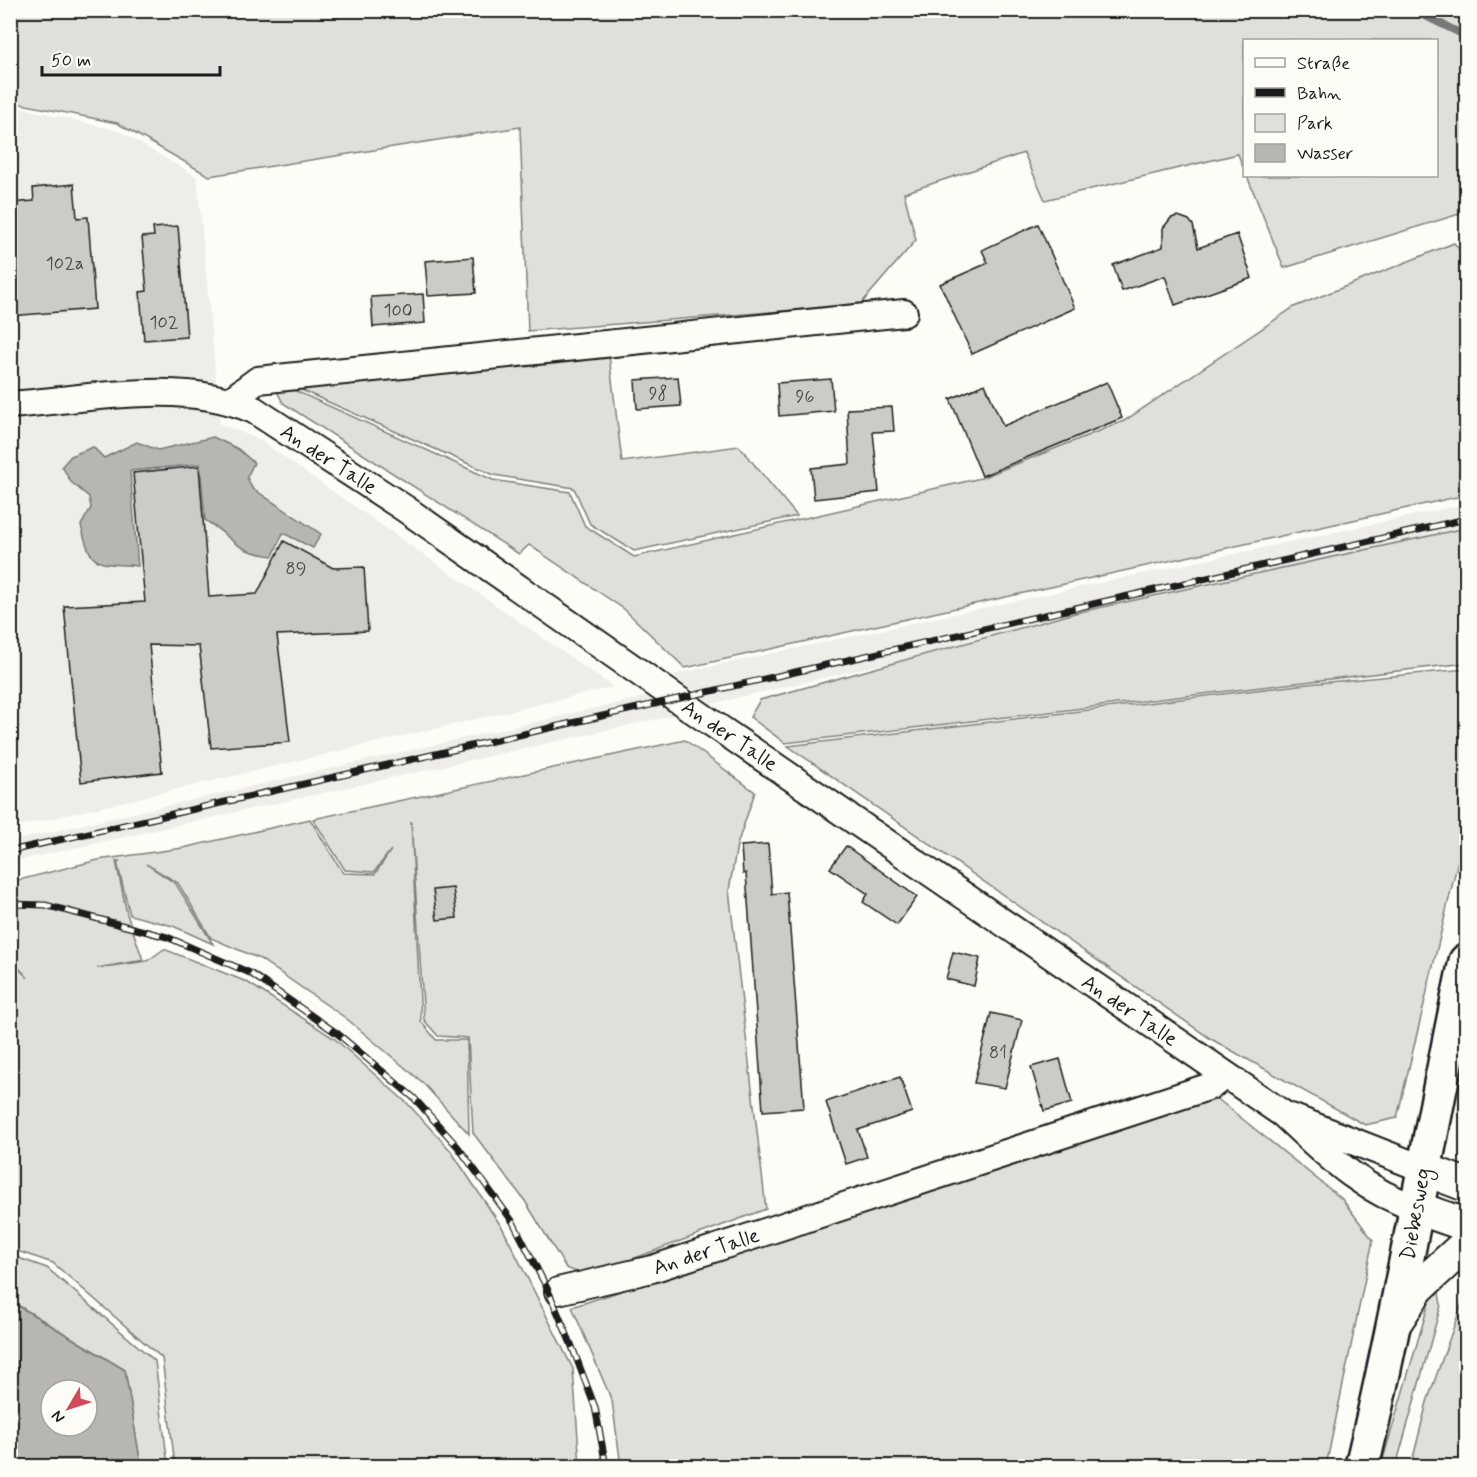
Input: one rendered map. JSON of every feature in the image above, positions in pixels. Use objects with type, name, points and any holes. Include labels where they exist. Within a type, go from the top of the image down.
[{"type":"main road","name":"Diebesweg","points":[[1362,1467],[1395,1323],[1467,961]]},
{"type":"street","points":[[231,400],[258,380],[904,313]]},
{"type":"street","name":"An der Talle","points":[[10,405],[178,392],[231,400],[254,410],[404,508],[712,723],[1283,1114],[1359,1181],[1388,1199],[1467,1225]]},
{"type":"street","name":"An der Talle","points":[[558,1291],[652,1269],[1211,1086],[1225,1075]]},
{"type":"street","name":"An der Talle","points":[[1283,1114],[1467,1185]]},
{"type":"street","points":[[1395,1323],[1418,1288],[1467,1244]]},
{"type":"shaded area","points":[[10,105],[119,131],[197,177],[220,424],[258,439],[613,687],[11,828]]},
{"type":"shaded area","points":[[1466,504],[1466,529],[711,704],[672,675]]},
{"type":"shaded area","points":[[649,696],[675,715],[11,862],[11,841]]},
{"type":"green space","points":[[10,11],[1466,11],[1466,212],[1284,268],[1247,177],[1438,177],[1438,39],[1243,39],[1243,167],[1238,154],[1045,200],[1024,153],[904,193],[916,240],[860,305],[528,331],[520,127],[209,176],[117,123],[11,102]]},
{"type":"green space","points":[[1454,243],[1466,257],[1466,495],[685,668],[624,609],[529,545],[519,554],[283,403],[278,393],[287,387],[493,480],[570,492],[585,526],[634,557],[981,478],[1124,421],[1294,307]]},
{"type":"green space","points":[[609,355],[622,462],[739,446],[797,516],[634,551],[590,524],[574,488],[494,475],[283,382]]},
{"type":"green space","points":[[1466,528],[1466,663],[785,743],[750,717],[760,700],[1075,613]]},
{"type":"green space","points":[[1466,669],[1466,827],[1397,1118],[1365,1125],[1211,1039],[788,746],[1307,684]]},
{"type":"green space","points":[[685,740],[755,792],[737,845],[729,890],[766,1209],[587,1276],[566,1268],[525,1201],[473,1133],[468,1038],[438,1036],[424,1020],[411,821],[421,1021],[436,1040],[467,1040],[469,1134],[422,1082],[347,1019],[260,959],[211,938],[178,883],[146,864],[176,884],[213,944],[173,926],[130,915],[117,862],[120,861],[116,861],[127,914],[143,960],[97,968],[147,961],[164,949],[247,982],[335,1039],[408,1104],[451,1151],[503,1229],[573,1369],[580,1466],[175,1466],[162,1358],[53,1263],[11,1249],[11,961],[28,978],[11,959],[11,882],[98,860],[183,848],[310,819],[343,873],[375,874],[391,850],[374,872],[345,870],[313,819]]},
{"type":"green space","points":[[1215,1097],[1342,1199],[1373,1240],[1326,1466],[621,1466],[612,1401],[572,1307]]},
{"type":"green space","points":[[10,1255],[47,1268],[155,1361],[168,1466],[141,1466],[125,1370],[11,1301]]},
{"type":"green space","points":[[1466,1270],[1466,1466],[1411,1466],[1427,1402],[1465,1295],[1464,1272]]},
{"type":"green space","points":[[1438,1287],[1441,1305],[1396,1466],[1381,1466],[1430,1299]]},
{"type":"water","points":[[213,437],[238,449],[254,463],[247,477],[252,488],[321,534],[313,548],[283,533],[273,556],[249,551],[235,543],[205,520],[200,464],[130,471],[138,566],[104,563],[93,557],[88,550],[81,525],[91,508],[89,497],[71,482],[62,466],[71,456],[93,447],[104,458],[137,442],[158,450]]},
{"type":"water","points":[[10,1301],[125,1370],[141,1466],[11,1466]]},
{"type":"building","points":[[74,184],[77,218],[88,217],[95,309],[10,316],[10,203],[34,201],[33,188]]},
{"type":"building","points":[[1178,216],[1189,220],[1193,225],[1198,248],[1237,234],[1252,278],[1175,305],[1165,276],[1122,291],[1113,265],[1163,247],[1163,228],[1171,218]]},
{"type":"building","points":[[1038,224],[1075,308],[972,354],[940,284],[988,263],[982,250]]},
{"type":"building","points":[[178,226],[187,337],[144,340],[140,292],[147,291],[142,237],[154,236],[153,228]]},
{"type":"building","points":[[473,257],[476,293],[428,296],[425,261]]},
{"type":"building","points":[[423,294],[425,323],[373,327],[371,297]]},
{"type":"building","points":[[678,377],[681,406],[637,409],[635,380]]},
{"type":"building","points":[[831,379],[834,411],[779,416],[777,383]]},
{"type":"building","points":[[1107,382],[1122,418],[982,476],[950,399],[985,384],[1003,426]]},
{"type":"building","points":[[892,407],[894,431],[873,432],[879,492],[814,499],[811,468],[850,464],[847,409]]},
{"type":"building","points":[[199,466],[209,597],[257,594],[284,541],[333,568],[364,567],[368,631],[277,635],[290,742],[211,748],[199,646],[149,645],[162,772],[81,782],[64,606],[145,602],[133,473]]},
{"type":"building","points":[[768,844],[772,894],[787,892],[804,1108],[763,1111],[746,873],[743,874],[741,846]]},
{"type":"building","points":[[846,846],[917,897],[897,925],[863,902],[868,894],[830,868]]},
{"type":"building","points":[[453,888],[457,918],[437,920],[433,890]]},
{"type":"building","points":[[953,952],[980,958],[974,986],[946,979]]},
{"type":"building","points":[[991,1013],[1022,1020],[1005,1088],[974,1083]]},
{"type":"building","points":[[1060,1059],[1072,1103],[1044,1111],[1031,1067]]},
{"type":"building","points":[[900,1077],[912,1112],[858,1130],[867,1157],[846,1164],[826,1102]]},
{"type":"waterway","points":[[1413,10],[1466,36]]},
{"type":"railway","points":[[10,851],[1466,519]]},
{"type":"railway","points":[[10,904],[45,905],[167,937],[250,973],[338,1034],[414,1098],[458,1147],[513,1222],[548,1290],[571,1344],[595,1407],[606,1466]]}]
